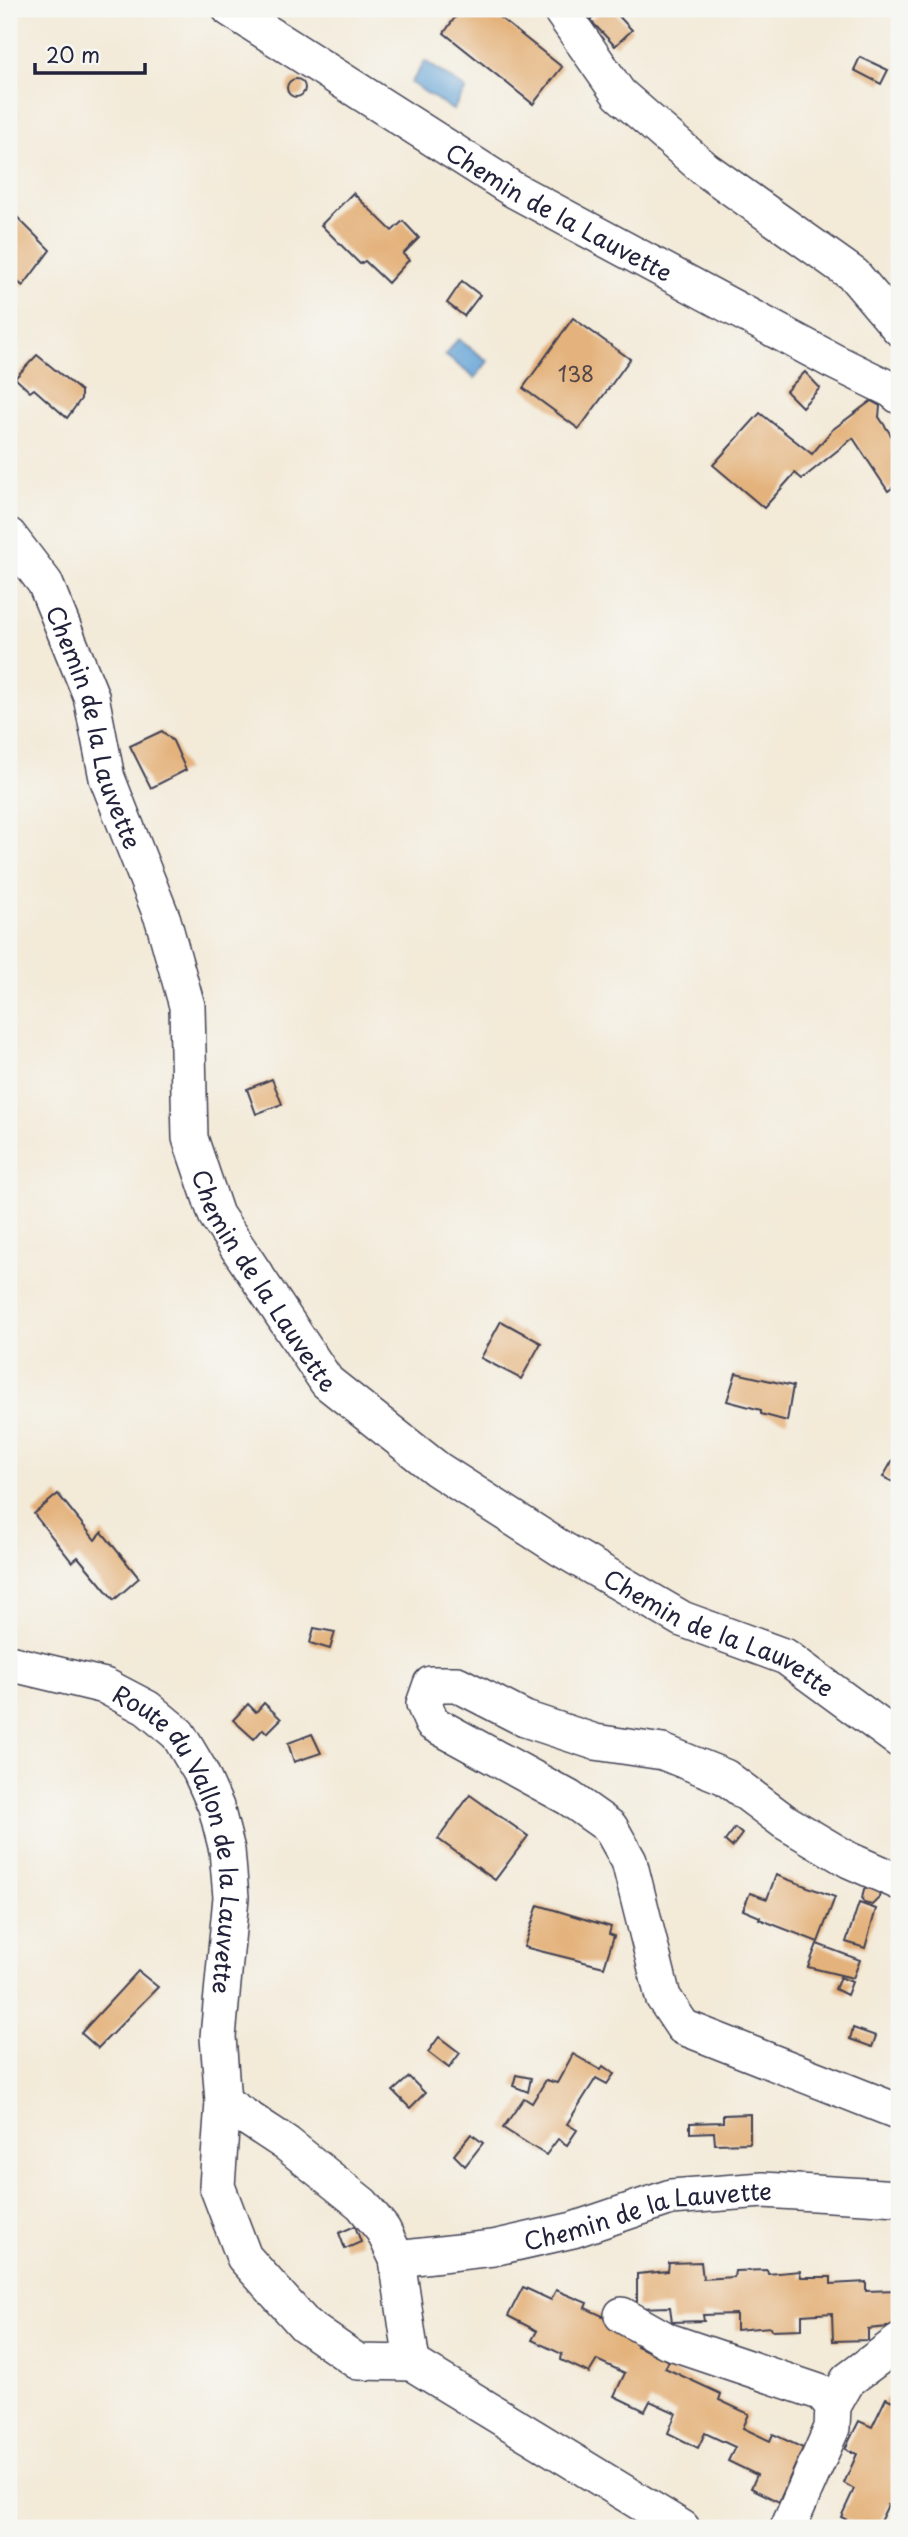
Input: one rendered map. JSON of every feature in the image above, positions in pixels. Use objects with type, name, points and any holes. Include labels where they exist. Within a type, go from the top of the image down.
[{"type":"street","name":"Chemin de la Lauvette","points":[[230,9],[514,190],[899,396]]},
{"type":"street","points":[[560,9],[619,94],[705,169],[854,275],[899,328]]},
{"type":"street","name":"Chemin de la Lauvette","points":[[9,536],[46,583],[91,696],[107,778],[163,920],[187,1006],[190,1138],[216,1215],[327,1382],[437,1469],[560,1548],[682,1619],[786,1657],[899,1740]]},
{"type":"street","name":"Route du Vallon de la Lauvette","points":[[9,1663],[105,1686],[147,1708],[178,1734],[200,1771],[216,1807],[224,1839],[231,1897],[218,2037],[223,2102]]},
{"type":"street","points":[[899,1882],[849,1860],[785,1822],[725,1777],[663,1752],[595,1742],[524,1719],[457,1684],[431,1684],[424,1704],[432,1723],[569,1798],[610,1827],[629,1861],[663,1997],[683,2027],[899,2112]]},
{"type":"street","points":[[412,2363],[397,2259],[383,2230],[362,2204],[287,2144],[223,2102],[217,2186],[243,2258],[305,2325],[358,2362],[412,2363],[682,2528]]},
{"type":"street","name":"Chemin de la Lauvette","points":[[397,2259],[493,2248],[573,2231],[671,2197],[763,2190],[899,2198]]},
{"type":"street","points":[[622,2315],[668,2341],[822,2393],[833,2406]]},
{"type":"street","points":[[788,2528],[832,2428],[833,2406],[848,2380],[899,2342]]},
{"type":"water","points":[[425,61],[466,89],[453,110],[411,83]]},
{"type":"water","points":[[458,339],[488,361],[475,378],[445,355]]},
{"type":"building","points":[[461,9],[489,9],[562,67],[533,104],[444,33]]},
{"type":"building","points":[[602,9],[612,9],[632,30],[615,46],[590,20]]},
{"type":"building","points":[[860,57],[888,70],[881,84],[854,70]]},
{"type":"building","points":[[296,79],[302,82],[305,88],[302,94],[296,97],[290,94],[287,88],[290,82]]},
{"type":"building","points":[[353,193],[392,231],[403,221],[419,238],[403,254],[409,260],[388,283],[365,261],[360,264],[321,225]]},
{"type":"building","points":[[9,209],[50,250],[23,286],[9,275]]},
{"type":"building","points":[[462,281],[480,295],[464,316],[447,303]]},
{"type":"building","points":[[573,318],[630,359],[579,429],[523,388]]},
{"type":"building","points":[[37,355],[81,391],[81,399],[67,418],[34,389],[30,392],[15,378]]},
{"type":"building","points":[[805,372],[820,388],[802,407],[786,391]]},
{"type":"building","points":[[871,401],[880,406],[879,417],[899,447],[899,483],[888,491],[853,438],[802,479],[795,473],[764,508],[713,465],[760,413],[812,454],[832,430]]},
{"type":"building","points":[[162,731],[173,741],[186,770],[151,788],[130,746]]},
{"type":"building","points":[[272,1079],[282,1104],[256,1114],[247,1089]]},
{"type":"building","points":[[501,1321],[541,1343],[521,1379],[481,1358]]},
{"type":"building","points":[[736,1373],[793,1386],[787,1421],[761,1414],[761,1410],[727,1401]]},
{"type":"building","points":[[895,1456],[899,1458],[899,1485],[883,1477]]},
{"type":"building","points":[[58,1494],[95,1540],[102,1532],[139,1578],[114,1600],[78,1557],[72,1562],[34,1514]]},
{"type":"building","points":[[314,1628],[335,1632],[330,1649],[310,1643]]},
{"type":"building","points":[[264,1703],[281,1719],[267,1733],[263,1729],[254,1739],[233,1720],[248,1704],[256,1712]]},
{"type":"building","points":[[312,1734],[321,1753],[294,1762],[288,1743]]},
{"type":"building","points":[[470,1795],[528,1836],[495,1880],[438,1839]]},
{"type":"building","points":[[735,1828],[742,1834],[732,1847],[725,1841]]},
{"type":"building","points":[[776,1875],[835,1897],[818,1942],[743,1910],[750,1893],[767,1899]]},
{"type":"building","points":[[868,1886],[880,1891],[879,1898],[872,1905],[864,1903],[862,1899],[864,1889]]},
{"type":"building","points":[[859,1903],[876,1909],[865,1948],[846,1942]]},
{"type":"building","points":[[538,1905],[611,1927],[609,1934],[614,1936],[604,1967],[524,1947]]},
{"type":"building","points":[[817,1944],[860,1960],[853,1978],[808,1967]]},
{"type":"building","points":[[138,1971],[158,1987],[98,2048],[81,2033]]},
{"type":"building","points":[[840,1977],[852,1982],[847,1995],[835,1989]]},
{"type":"building","points":[[853,2028],[876,2036],[872,2047],[850,2039]]},
{"type":"building","points":[[439,2037],[460,2053],[449,2068],[428,2052]]},
{"type":"building","points":[[573,2054],[601,2070],[603,2066],[614,2074],[607,2084],[596,2078],[567,2124],[577,2130],[567,2145],[558,2139],[546,2155],[503,2128],[524,2098],[532,2103],[546,2080],[557,2083]]},
{"type":"building","points":[[516,2075],[531,2078],[528,2092],[513,2086]]},
{"type":"building","points":[[409,2077],[425,2093],[410,2108],[393,2091]]},
{"type":"building","points":[[750,2114],[750,2143],[715,2144],[714,2132],[690,2133],[690,2123],[723,2122],[723,2115]]},
{"type":"building","points":[[471,2134],[483,2143],[465,2166],[454,2155]]},
{"type":"building","points":[[355,2226],[361,2242],[345,2249],[339,2233]]},
{"type":"building","points":[[701,2262],[703,2279],[734,2277],[735,2271],[767,2270],[768,2274],[800,2271],[801,2277],[831,2277],[831,2284],[866,2282],[866,2291],[898,2290],[898,2326],[868,2329],[868,2340],[833,2341],[832,2313],[802,2315],[802,2329],[771,2330],[770,2327],[736,2330],[736,2314],[703,2315],[704,2321],[672,2322],[670,2307],[637,2308],[637,2274],[668,2271],[669,2263]]},
{"type":"building","points":[[523,2287],[551,2300],[556,2290],[587,2303],[585,2308],[614,2321],[640,2340],[637,2346],[669,2361],[665,2368],[721,2394],[719,2400],[749,2414],[743,2428],[770,2441],[773,2434],[803,2448],[779,2502],[751,2488],[757,2475],[728,2461],[735,2447],[705,2433],[698,2448],[668,2433],[676,2413],[650,2401],[645,2411],[614,2396],[625,2373],[597,2360],[589,2373],[561,2360],[562,2354],[532,2340],[537,2331],[508,2316]]},
{"type":"building","points":[[886,2398],[899,2404],[899,2506],[888,2505],[877,2528],[864,2528],[841,2517],[854,2489],[844,2483],[857,2454],[845,2449],[859,2421],[872,2427]]}]
